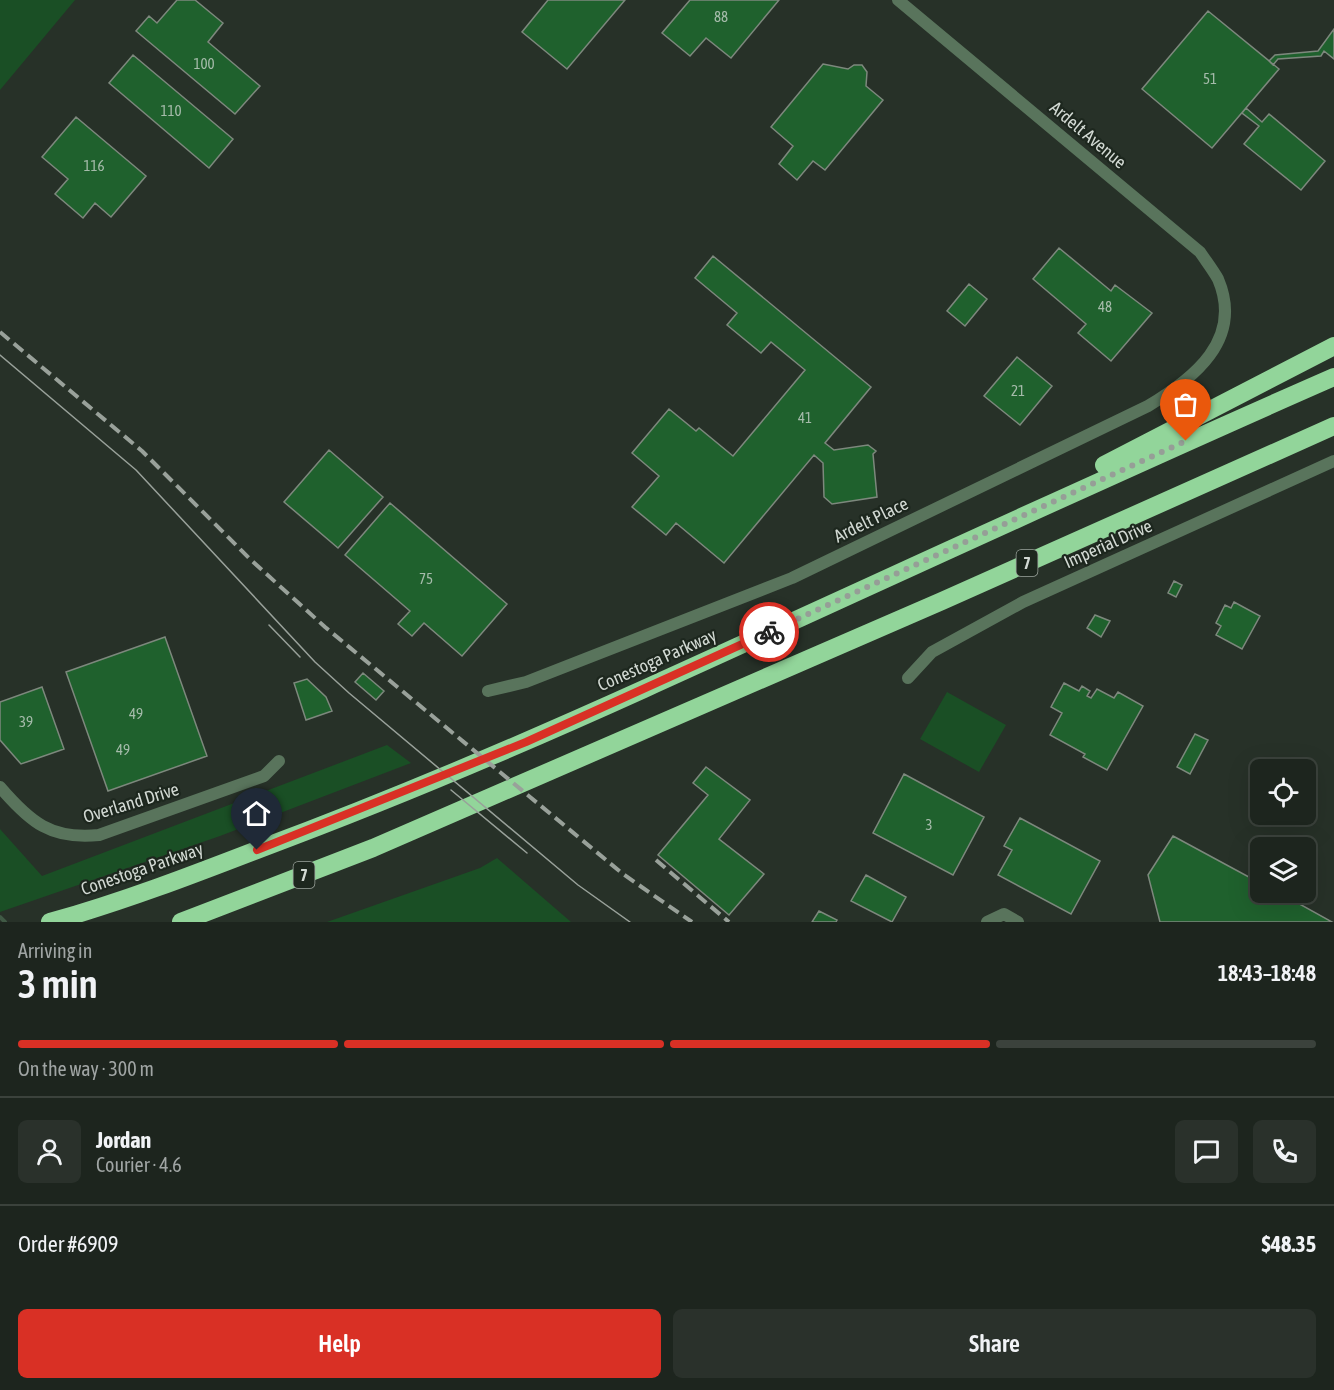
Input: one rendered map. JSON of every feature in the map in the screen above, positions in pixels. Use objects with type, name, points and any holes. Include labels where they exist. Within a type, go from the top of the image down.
[{"type":"highway","points":[[1081,487],[1102,466],[1334,346]]},
{"type":"highway","name":"Conestoga Parkway","points":[[56,920],[159,888],[397,796],[526,742],[885,580],[1081,487],[1334,376]]},
{"type":"highway","name":"7","points":[[181,922],[427,825],[942,601],[1334,426]]},
{"type":"street","name":"Ardelt Avenue","points":[[898,0],[1200,252],[1218,280],[1224,317]]},
{"type":"street","name":"Ardelt Place","points":[[488,691],[526,682],[792,578],[1148,406],[1180,387],[1209,359],[1221,333],[1224,317]]},
{"type":"street","name":"Imperial Drive","points":[[908,678],[932,652],[1023,602],[1334,461]]},
{"type":"street","name":"Overland Drive","points":[[0,787],[23,813],[47,829],[78,837],[129,826],[264,776],[279,761]]},
{"type":"street","points":[[987,922],[1004,914],[1018,922]]},
{"type":"green space","points":[[0,0],[75,0],[0,90]]},
{"type":"green space","points":[[947,692],[1006,725],[979,772],[920,739]]},
{"type":"green space","points":[[387,745],[411,763],[220,836],[0,912],[0,829],[42,876]]},
{"type":"green space","points":[[497,858],[571,922],[327,922],[480,868]]},
{"type":"building","points":[[177,0],[195,0],[223,23],[208,42],[260,86],[235,114],[136,31],[149,16],[157,23]]},
{"type":"building","points":[[548,0],[625,0],[567,69],[522,32]]},
{"type":"building","points":[[690,0],[779,0],[731,58],[706,38],[690,56],[662,33]]},
{"type":"building","points":[[1208,11],[1279,69],[1212,148],[1142,89]]},
{"type":"building","points":[[1334,29],[1334,59],[1324,51],[1321,56],[1278,59],[1273,65],[1269,61],[1275,55],[1318,51]]},
{"type":"building","points":[[133,55],[233,139],[209,168],[109,83]]},
{"type":"building","points":[[823,64],[848,69],[854,65],[862,65],[867,72],[866,86],[883,100],[825,170],[813,161],[797,180],[779,164],[793,146],[771,127]]},
{"type":"building","points":[[1246,108],[1262,122],[1269,114],[1325,161],[1301,190],[1244,144],[1259,126],[1242,113]]},
{"type":"building","points":[[76,117],[146,176],[111,217],[95,203],[83,218],[55,194],[68,179],[42,157]]},
{"type":"building","points":[[1059,248],[1111,291],[1115,285],[1152,313],[1111,361],[1078,333],[1086,324],[1033,279]]},
{"type":"building","points":[[713,256],[871,387],[825,443],[834,450],[868,445],[876,451],[873,454],[877,497],[832,504],[824,497],[823,463],[814,455],[724,563],[676,523],[666,535],[632,507],[659,476],[632,453],[669,409],[696,431],[699,428],[733,456],[805,370],[771,342],[761,353],[727,325],[737,313],[695,278]]},
{"type":"building","points":[[969,284],[987,299],[965,326],[947,311]]},
{"type":"building","points":[[1017,357],[1052,386],[1020,425],[984,396]]},
{"type":"building","points":[[329,450],[383,497],[338,548],[284,502]]},
{"type":"building","points":[[390,503],[507,604],[462,656],[424,623],[412,636],[398,624],[410,611],[345,555]]},
{"type":"building","points":[[1174,581],[1182,585],[1176,597],[1168,593]]},
{"type":"building","points":[[1234,602],[1260,616],[1242,649],[1216,635],[1221,626],[1216,623],[1225,605],[1231,608]]},
{"type":"building","points":[[1095,615],[1110,621],[1101,637],[1087,628]]},
{"type":"building","points":[[165,637],[207,756],[108,791],[66,672]]},
{"type":"building","points":[[363,673],[384,691],[376,700],[355,682]]},
{"type":"building","points":[[307,679],[326,697],[332,711],[306,720],[294,683]]},
{"type":"building","points":[[1064,683],[1079,691],[1082,686],[1090,691],[1087,696],[1091,698],[1097,689],[1114,698],[1118,692],[1143,706],[1107,770],[1083,757],[1085,754],[1050,735],[1062,713],[1051,707]]},
{"type":"building","points":[[42,687],[64,749],[21,764],[0,740],[0,702]]},
{"type":"building","points":[[1195,734],[1208,740],[1190,774],[1177,767]]},
{"type":"building","points":[[706,767],[750,800],[719,839],[764,874],[729,915],[658,855],[708,795],[693,783]]},
{"type":"building","points":[[904,774],[984,817],[953,875],[873,833]]},
{"type":"building","points":[[1020,818],[1100,861],[1071,914],[998,875],[1012,850],[1004,846]]},
{"type":"building","points":[[1173,836],[1250,878],[1250,903],[1298,903],[1332,922],[1160,922],[1148,875]]},
{"type":"building","points":[[866,875],[906,897],[892,922],[851,901]]},
{"type":"building","points":[[819,911],[837,920],[836,922],[812,922]]},
{"type":"waterway","points":[[0,917],[5,922]]},
{"type":"tram line","points":[[0,355],[136,470],[315,662],[349,693],[578,885],[630,922]]},
{"type":"tram line","points":[[269,625],[300,657]]},
{"type":"tram line","points":[[451,790],[527,853]]},
{"type":"railway","points":[[0,332],[142,451],[251,560],[325,627],[623,874],[692,922]]},
{"type":"railway","points":[[656,860],[729,922]]},
{"type":"way so far","points":[[769,632],[1081,487],[1186,441]]},
{"type":"route","points":[[257,850],[397,796],[526,742],[769,632]]}]
